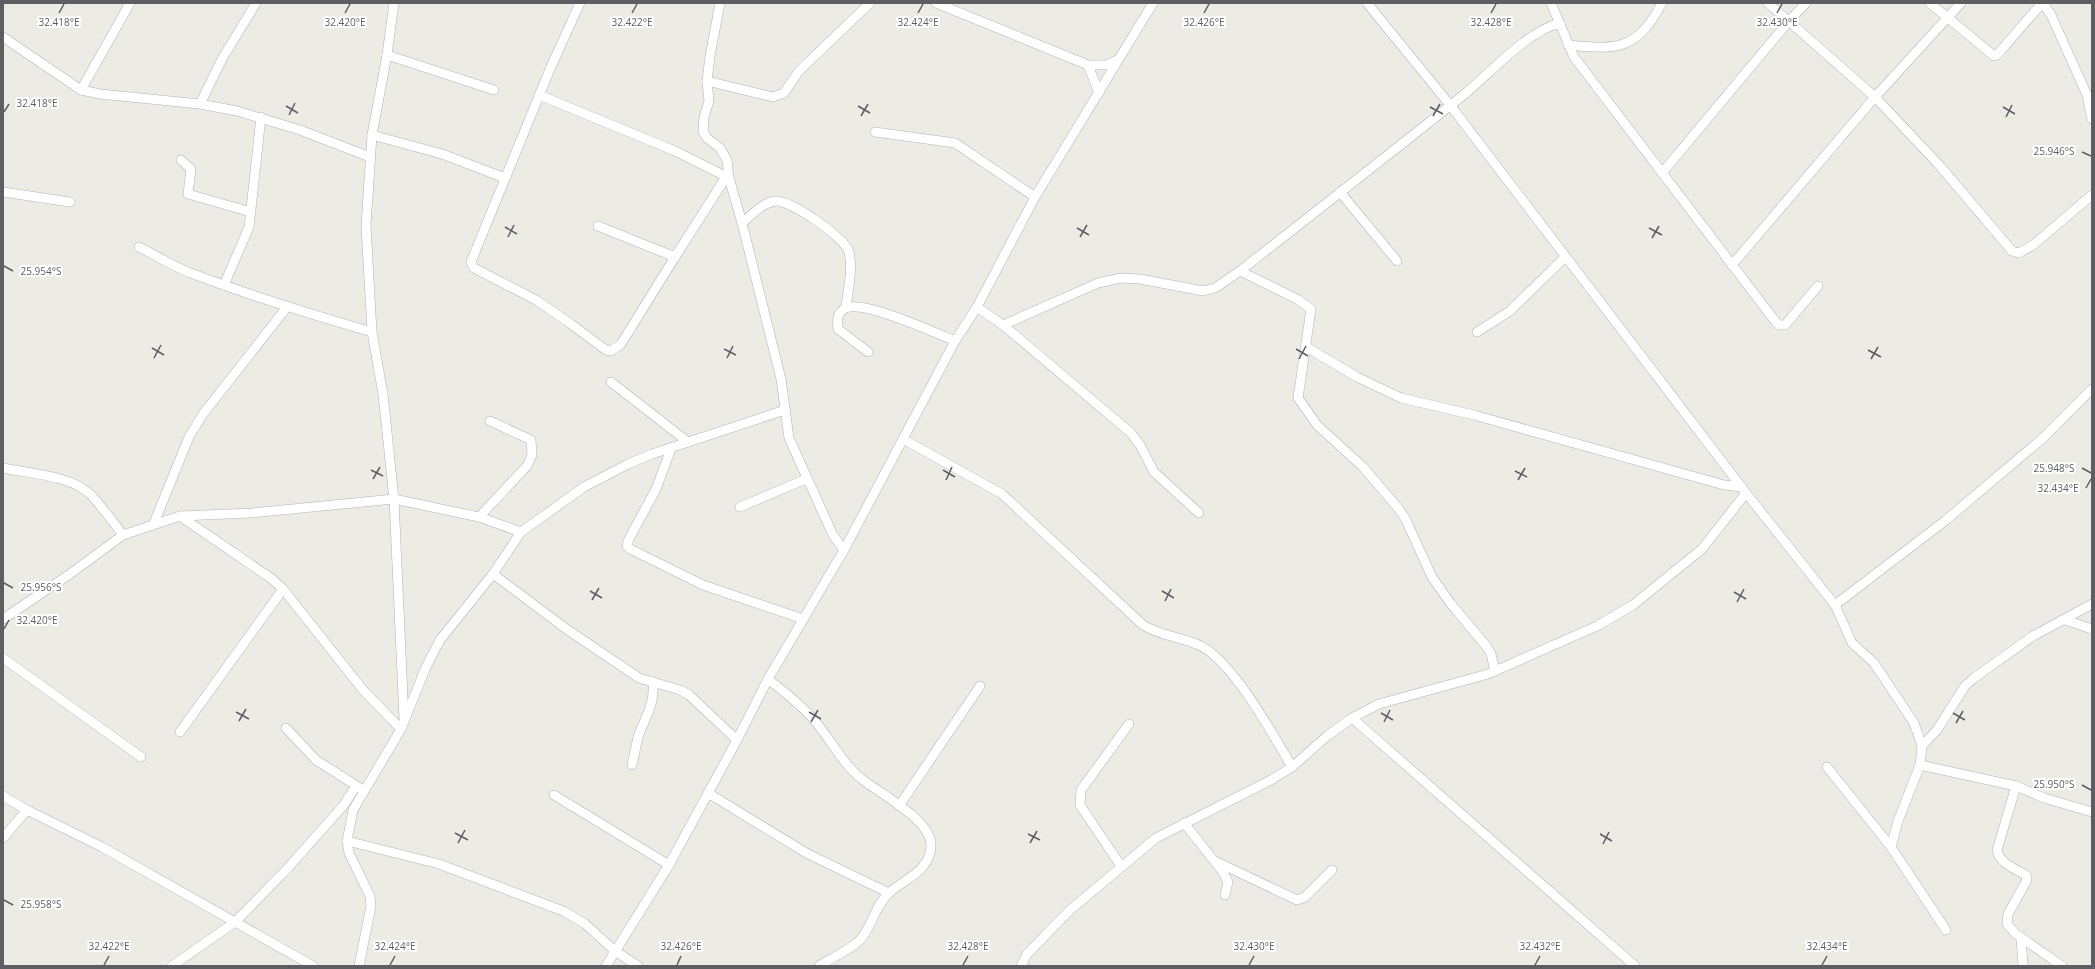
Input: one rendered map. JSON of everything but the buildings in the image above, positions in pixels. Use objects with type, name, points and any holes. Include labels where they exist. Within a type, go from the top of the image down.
[{"type":"street","points":[[81,90],[130,3]]},
{"type":"street","points":[[200,104],[222,59],[256,3]]},
{"type":"street","points":[[394,3],[387,56],[372,135],[366,226],[372,332],[383,394],[394,499],[403,726]]},
{"type":"street","points":[[580,3],[539,95],[472,256],[471,262],[474,268],[536,300],[606,350],[611,351],[621,344],[675,257],[728,178]]},
{"type":"street","points":[[720,3],[714,29],[707,82],[709,101],[704,117],[703,132],[724,154],[727,160],[728,178],[742,223],[781,380],[789,438],[806,479],[833,535],[844,550]]},
{"type":"street","points":[[707,82],[773,98],[779,96],[784,93],[799,71],[870,3]]},
{"type":"street","points":[[936,3],[1088,65],[1106,65],[1117,60]]},
{"type":"street","points":[[606,966],[669,865],[737,740],[768,679],[844,550],[955,341],[977,307],[1035,196],[1153,3]]},
{"type":"street","points":[[1367,3],[1450,105],[1744,490],[1835,605],[1852,643],[1874,663],[1914,723],[1922,746],[1920,765],[1898,821],[1891,847]]},
{"type":"street","points":[[1551,3],[1574,57],[1774,321],[1781,325],[1785,325],[1818,286]]},
{"type":"street","points":[[1568,45],[1606,47],[1627,42],[1638,37],[1648,27],[1662,3]]},
{"type":"street","points":[[1768,3],[1875,97],[1940,166],[2012,252],[2019,254],[2026,250],[2092,195]]},
{"type":"street","points":[[1662,173],[1788,21],[1806,3]]},
{"type":"street","points":[[1930,3],[1994,56],[1997,55],[2043,3],[2084,88],[2092,113]]},
{"type":"street","points":[[1732,265],[1875,97],[1961,3]]},
{"type":"street","points":[[1003,325],[1098,283],[1121,278],[1140,279],[1203,290],[1215,288],[1240,271],[1450,105],[1530,38],[1548,26],[1560,23]]},
{"type":"street","points":[[3,37],[81,90],[100,94],[200,104],[261,117],[370,157]]},
{"type":"street","points":[[387,56],[494,90]]},
{"type":"street","points":[[1088,65],[1099,93]]},
{"type":"street","points":[[539,95],[675,151],[728,178]]},
{"type":"street","points":[[224,285],[246,237],[251,212],[261,117]]},
{"type":"street","points":[[875,132],[955,143],[1035,196]]},
{"type":"street","points":[[372,135],[442,154],[505,178]]},
{"type":"street","points":[[182,160],[191,169],[188,194],[251,212]]},
{"type":"street","points":[[3,192],[70,202]]},
{"type":"street","points":[[1340,192],[1397,261]]},
{"type":"street","points":[[742,223],[769,203],[782,202],[797,208],[834,234],[846,246],[849,252],[850,276],[846,307],[840,312],[837,319],[838,329],[868,352]]},
{"type":"street","points":[[598,226],[675,257]]},
{"type":"street","points":[[138,247],[186,271],[224,285],[287,307],[372,332]]},
{"type":"street","points":[[1476,332],[1510,312],[1565,257]]},
{"type":"street","points":[[1240,271],[1297,299],[1310,309],[1298,398],[1317,425],[1363,467],[1398,508],[1405,518],[1432,578],[1491,654],[1495,671]]},
{"type":"street","points":[[154,523],[189,437],[203,414],[287,307]]},
{"type":"street","points":[[846,307],[862,308],[893,317],[955,341]]},
{"type":"street","points":[[977,307],[1003,325],[1131,432],[1140,445],[1154,472],[1199,513]]},
{"type":"street","points":[[1306,347],[1357,377],[1401,398],[1474,415],[1656,467],[1744,490]]},
{"type":"street","points":[[611,382],[688,442]]},
{"type":"street","points":[[1835,605],[1946,520],[2043,438],[2092,389]]},
{"type":"street","points":[[172,966],[235,922],[286,870],[360,788],[403,726],[426,667],[440,640],[493,574],[522,532],[603,476],[646,457],[785,410]]},
{"type":"street","points":[[479,518],[527,466],[532,455],[531,440],[490,421]]},
{"type":"street","points":[[903,439],[1002,494],[1143,625],[1159,634],[1193,643],[1213,654],[1224,665],[1262,715],[1292,767]]},
{"type":"street","points":[[671,448],[656,489],[627,546],[630,549],[703,585],[804,619]]},
{"type":"street","points":[[3,468],[64,480],[79,486],[92,496],[123,535]]},
{"type":"street","points":[[740,507],[806,479]]},
{"type":"street","points":[[1021,966],[1027,954],[1045,934],[1121,866],[1156,838],[1271,780],[1292,767],[1327,736],[1352,718],[1379,704],[1495,671],[1597,626],[1633,605],[1702,549],[1744,490]]},
{"type":"street","points":[[3,620],[123,535],[154,523],[180,516],[252,513],[394,499],[479,518],[522,532]]},
{"type":"street","points":[[180,516],[272,579],[283,589],[363,690],[403,726]]},
{"type":"street","points":[[493,574],[593,647],[639,678],[680,690],[689,695],[737,740]]},
{"type":"street","points":[[180,732],[283,589]]},
{"type":"street","points":[[1922,746],[1931,739],[1965,686],[1974,678],[2032,636],[2065,620],[2092,604]]},
{"type":"street","points":[[2065,620],[2092,629]]},
{"type":"street","points":[[3,658],[141,758]]},
{"type":"street","points":[[768,679],[807,712],[850,768],[861,779],[922,823],[929,834],[931,845],[928,857],[920,870],[882,900],[858,942],[819,966]]},
{"type":"street","points":[[632,765],[639,736],[645,723],[654,694],[653,682]]},
{"type":"street","points":[[899,806],[980,686]]},
{"type":"street","points":[[1352,718],[1635,966]]},
{"type":"street","points":[[1121,866],[1080,805],[1080,796],[1086,782],[1129,724]]},
{"type":"street","points":[[286,728],[316,760],[360,788]]},
{"type":"street","points":[[1920,765],[2016,786],[2044,798],[2092,812]]},
{"type":"street","points":[[1827,767],[1891,847],[1946,930]]},
{"type":"street","points":[[2016,786],[1997,850],[1998,856],[2002,861],[2028,878],[2007,918],[2010,929],[2062,966]]},
{"type":"street","points":[[359,966],[371,906],[370,896],[350,853],[347,841],[352,810],[360,788]]},
{"type":"street","points":[[708,793],[830,866],[889,893]]},
{"type":"street","points":[[554,795],[669,865]]},
{"type":"street","points":[[3,796],[27,810],[102,847],[312,966]]},
{"type":"street","points":[[3,838],[27,810]]},
{"type":"street","points":[[1184,823],[1217,862],[1228,882],[1225,895]]},
{"type":"street","points":[[347,841],[439,864],[563,911],[584,923],[615,951],[638,966]]},
{"type":"street","points":[[1217,862],[1297,900],[1305,898],[1332,870]]},
{"type":"street","points":[[2021,937],[2023,966]]}]
